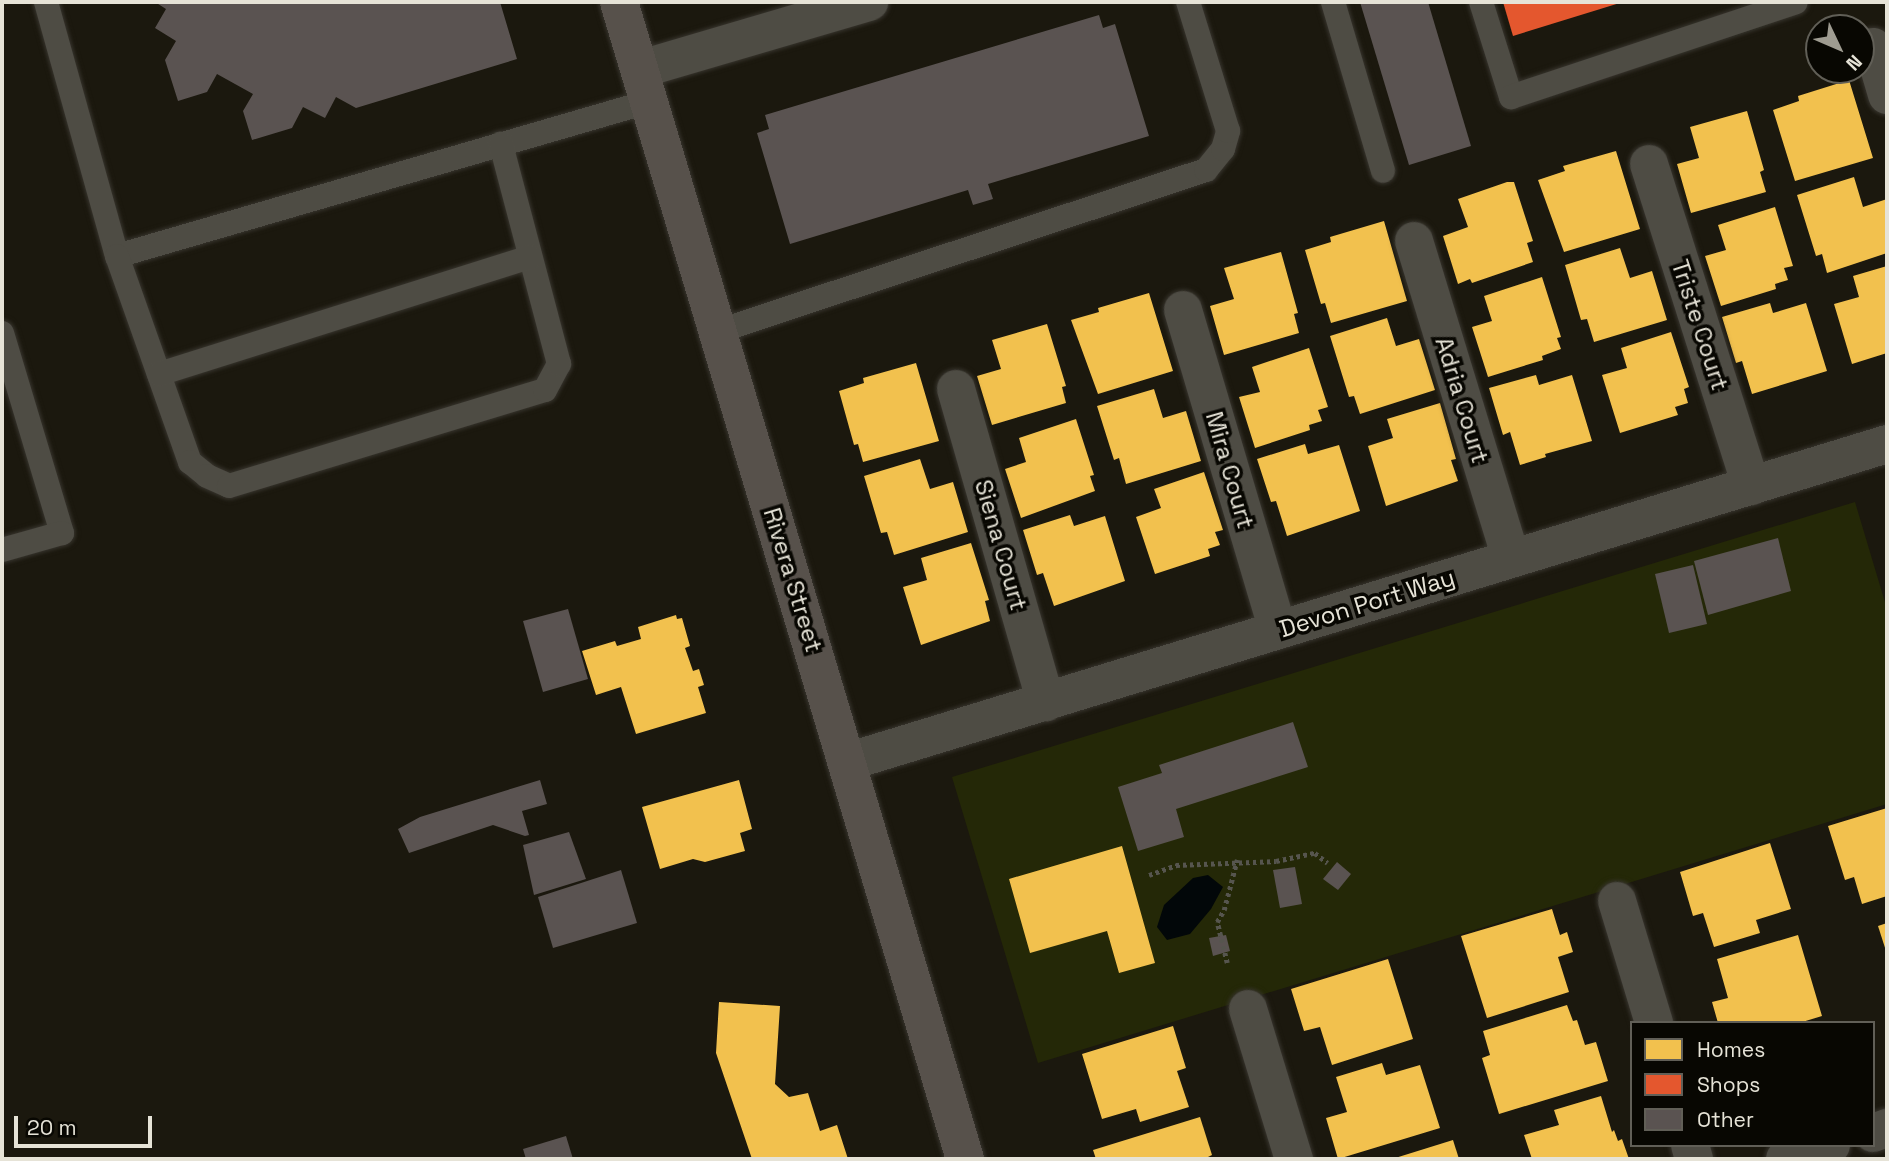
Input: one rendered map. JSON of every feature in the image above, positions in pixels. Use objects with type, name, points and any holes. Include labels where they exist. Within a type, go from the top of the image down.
[{"type":"street","name":"Rivera Street","points":[[619,2],[965,1159]]},
{"type":"street","points":[[646,85],[869,2]]},
{"type":"street","points":[[1875,51],[1887,95]]},
{"type":"street","name":"Triste Court","points":[[1648,164],[1751,486]]},
{"type":"street","name":"Adria Court","points":[[1414,241],[1511,559]]},
{"type":"street","name":"Mira Court","points":[[1183,310],[1278,630]]},
{"type":"street","name":"Siena Court","points":[[956,389],[1046,702]]},
{"type":"street","name":"Devon Port Way","points":[[847,762],[1887,444]]},
{"type":"street","points":[[1617,901],[1653,1021]]},
{"type":"street","points":[[1248,1009],[1294,1159]]},
{"type":"street","points":[[1785,1159],[1824,1147]]},
{"type":"lane","points":[[46,2],[117,256],[190,462],[206,477],[229,486],[545,390],[559,364],[500,145]]},
{"type":"lane","points":[[719,331],[1206,170],[1223,149],[1228,131],[1188,2]]},
{"type":"lane","points":[[1333,2],[1383,171]]},
{"type":"lane","points":[[1481,2],[1511,97],[1796,2]]},
{"type":"lane","points":[[117,256],[500,145],[646,85]]},
{"type":"lane","points":[[159,374],[530,257]]},
{"type":"lane","points":[[2,333],[62,533],[2,550]]},
{"type":"path","points":[[1149,875],[1176,865],[1237,860],[1276,861],[1315,853],[1328,863]]},
{"type":"path","points":[[1227,962],[1217,922],[1224,910],[1237,860]]},
{"type":"green space","points":[[1855,502],[1887,609],[1887,804],[1038,1063],[952,777]]},
{"type":"shaded area","points":[[1208,875],[1223,887],[1211,909],[1190,934],[1167,940],[1157,927],[1164,905],[1193,878]]},
{"type":"building: Homes","points":[[1836,84],[1850,84],[1873,158],[1795,181],[1773,110],[1799,101],[1798,96]]},
{"type":"building: Homes","points":[[1747,111],[1764,170],[1760,172],[1766,192],[1691,213],[1677,164],[1699,158],[1690,127]]},
{"type":"building: Homes","points":[[1616,151],[1640,229],[1564,252],[1538,180],[1565,171],[1563,166]]},
{"type":"building: Homes","points":[[1854,177],[1863,207],[1887,199],[1887,253],[1827,273],[1822,254],[1816,256],[1797,195]]},
{"type":"building: Homes","points":[[1514,182],[1533,241],[1527,243],[1533,262],[1472,283],[1470,279],[1458,284],[1443,236],[1468,227],[1458,199]]},
{"type":"building: Homes","points":[[1775,207],[1793,266],[1784,268],[1788,280],[1775,284],[1776,289],[1721,306],[1705,256],[1726,250],[1718,225]]},
{"type":"building: Homes","points":[[1384,221],[1407,301],[1331,323],[1325,303],[1321,304],[1305,250],[1331,242],[1330,237]]},
{"type":"building: Homes","points":[[1620,248],[1630,278],[1652,271],[1667,320],[1594,342],[1587,319],[1581,320],[1565,265]]},
{"type":"building: Homes","points":[[1281,252],[1298,313],[1294,314],[1299,333],[1224,355],[1210,306],[1234,299],[1224,268]]},
{"type":"building: Homes","points":[[1887,266],[1887,353],[1852,364],[1834,304],[1859,297],[1853,276]]},
{"type":"building: Homes","points":[[1542,277],[1561,337],[1557,338],[1561,349],[1542,356],[1543,360],[1488,377],[1472,327],[1492,321],[1484,296]]},
{"type":"building: Homes","points":[[1149,293],[1173,371],[1098,394],[1071,320],[1099,312],[1098,308]]},
{"type":"building: Homes","points":[[1770,303],[1773,313],[1806,303],[1827,371],[1752,394],[1742,361],[1736,363],[1722,317]]},
{"type":"building: Homes","points":[[1387,318],[1396,346],[1419,339],[1435,390],[1360,414],[1354,396],[1349,397],[1330,336]]},
{"type":"building: Homes","points":[[1047,324],[1066,386],[1062,387],[1066,403],[992,425],[977,376],[1001,369],[992,340]]},
{"type":"building: Homes","points":[[1671,332],[1689,387],[1684,389],[1688,403],[1675,407],[1678,415],[1620,433],[1602,375],[1627,368],[1621,348]]},
{"type":"building: Homes","points":[[1309,348],[1328,407],[1318,410],[1322,421],[1309,425],[1310,430],[1255,448],[1239,397],[1260,392],[1252,367]]},
{"type":"building: Homes","points":[[916,363],[939,441],[863,462],[858,444],[854,445],[839,391],[864,383],[863,378]]},
{"type":"building: Homes","points":[[1536,375],[1539,385],[1572,375],[1592,441],[1545,454],[1546,457],[1520,465],[1510,432],[1503,435],[1489,388]]},
{"type":"building: Homes","points":[[1154,389],[1163,418],[1186,411],[1201,461],[1126,484],[1119,458],[1114,460],[1097,406]]},
{"type":"building: Homes","points":[[1440,403],[1456,459],[1451,460],[1458,481],[1386,506],[1368,446],[1393,438],[1387,419]]},
{"type":"building: Homes","points":[[1076,419],[1094,475],[1090,476],[1095,491],[1021,518],[1005,469],[1026,462],[1019,438]]},
{"type":"building: Homes","points":[[1305,444],[1308,454],[1339,445],[1360,511],[1287,536],[1276,501],[1271,502],[1257,459]]},
{"type":"building: Homes","points":[[920,459],[930,489],[953,482],[968,532],[894,555],[887,532],[881,533],[864,476]]},
{"type":"building: Homes","points":[[1204,472],[1223,530],[1215,532],[1220,545],[1208,549],[1210,556],[1155,574],[1136,517],[1161,508],[1154,489]]},
{"type":"building: Homes","points":[[1070,515],[1074,526],[1105,516],[1125,581],[1054,606],[1043,573],[1037,575],[1023,530]]},
{"type":"building: Homes","points":[[971,543],[989,600],[985,601],[990,621],[921,645],[903,587],[927,580],[921,558]]},
{"type":"building: Homes","points":[[676,615],[677,619],[682,618],[690,646],[685,648],[693,671],[699,669],[704,685],[698,687],[706,713],[636,734],[621,687],[596,695],[582,651],[615,641],[617,646],[641,639],[638,627]]},
{"type":"building: Homes","points":[[739,780],[752,829],[740,833],[745,851],[705,862],[693,859],[660,869],[642,807]]},
{"type":"building: Homes","points":[[1887,808],[1887,896],[1862,904],[1854,877],[1845,880],[1828,826]]},
{"type":"building: Homes","points":[[1770,843],[1791,909],[1756,920],[1760,933],[1714,947],[1703,913],[1693,916],[1680,872]]},
{"type":"building: Homes","points":[[1122,846],[1155,963],[1119,973],[1107,931],[1030,953],[1009,879]]},
{"type":"building: Homes","points":[[1552,909],[1560,935],[1567,932],[1573,952],[1558,957],[1569,992],[1487,1018],[1461,936]]},
{"type":"building: Homes","points":[[1887,923],[1887,954],[1878,926]]},
{"type":"building: Homes","points":[[1798,935],[1822,1016],[1806,1021],[1717,1021],[1712,1002],[1728,998],[1717,959]]},
{"type":"building: Homes","points":[[1388,959],[1413,1039],[1332,1065],[1320,1027],[1304,1031],[1291,989]]},
{"type":"building: Homes","points":[[719,1002],[780,1006],[775,1084],[789,1097],[808,1093],[820,1131],[837,1125],[848,1159],[752,1159],[716,1053]]},
{"type":"building: Homes","points":[[1567,1005],[1573,1021],[1577,1020],[1585,1045],[1596,1042],[1608,1081],[1499,1114],[1482,1058],[1490,1055],[1483,1031]]},
{"type":"building: Homes","points":[[1173,1026],[1186,1068],[1177,1071],[1189,1107],[1140,1122],[1136,1109],[1102,1119],[1082,1054]]},
{"type":"building: Homes","points":[[1382,1063],[1386,1075],[1420,1065],[1440,1128],[1338,1159],[1326,1118],[1347,1112],[1336,1077]]},
{"type":"building: Homes","points":[[1601,1096],[1612,1132],[1614,1130],[1618,1141],[1622,1139],[1629,1159],[1532,1159],[1524,1135],[1559,1125],[1554,1110]]},
{"type":"building: Homes","points":[[1200,1117],[1212,1155],[1204,1159],[1096,1159],[1093,1150]]},
{"type":"building: Homes","points":[[1453,1140],[1459,1159],[1392,1159]]},
{"type":"building: Shops","points":[[1503,2],[1623,2],[1513,36]]},
{"type":"building: Other","points":[[155,2],[500,2],[517,59],[356,108],[336,97],[325,118],[303,107],[292,128],[252,140],[243,111],[253,94],[217,74],[207,92],[178,101],[165,60],[176,41],[155,28],[166,9]]},
{"type":"building: Other","points":[[1360,2],[1428,2],[1471,146],[1409,165]]},
{"type":"building: Other","points":[[1099,15],[1103,28],[1115,24],[1149,136],[988,184],[993,199],[973,205],[968,190],[790,244],[757,133],[769,129],[765,115]]},
{"type":"building: Other","points":[[1778,538],[1791,591],[1708,615],[1694,561]]},
{"type":"building: Other","points":[[1693,565],[1707,624],[1669,633],[1655,574]]},
{"type":"building: Other","points":[[568,609],[588,679],[543,692],[523,621]]},
{"type":"building: Other","points":[[1293,722],[1308,767],[1176,809],[1184,837],[1138,851],[1118,787],[1162,773],[1159,765]]},
{"type":"building: Other","points":[[540,780],[547,804],[522,811],[529,835],[493,825],[409,853],[398,829],[420,817]]},
{"type":"building: Other","points":[[569,832],[586,879],[534,895],[523,845]]},
{"type":"building: Other","points":[[1337,862],[1351,874],[1338,890],[1323,879]]},
{"type":"building: Other","points":[[1295,867],[1302,904],[1280,908],[1273,870]]},
{"type":"building: Other","points":[[621,870],[637,923],[553,948],[538,897]]},
{"type":"building: Other","points":[[1226,935],[1230,951],[1213,956],[1209,938]]},
{"type":"building: Other","points":[[566,1136],[573,1159],[526,1159],[523,1149]]}]
